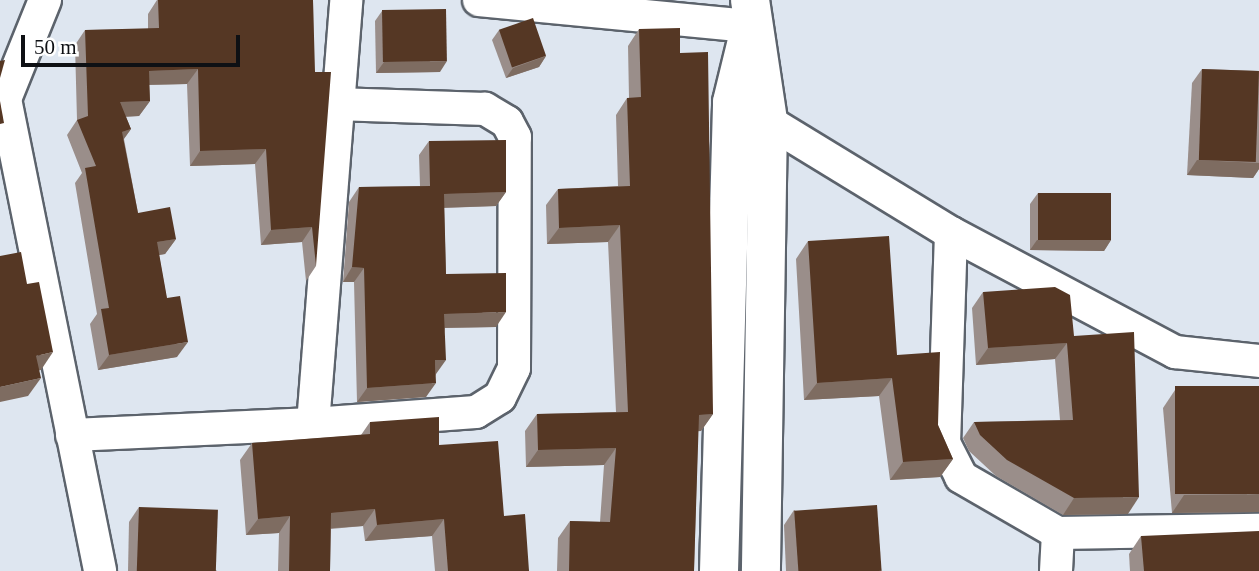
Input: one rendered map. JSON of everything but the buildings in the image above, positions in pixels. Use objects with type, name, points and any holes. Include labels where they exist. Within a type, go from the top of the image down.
[{"type":"street","points":[[45,0],[5,99],[100,571]]},
{"type":"street","points":[[313,424],[346,0]]},
{"type":"street","points":[[479,0],[750,13]]},
{"type":"street","points":[[719,571],[732,102],[750,13]]},
{"type":"street","points":[[750,13],[768,120],[761,571]]},
{"type":"street","points":[[732,102],[768,120],[951,233],[1175,352],[1259,361]]},
{"type":"street","points":[[72,435],[313,424],[476,412],[500,397],[514,368],[515,137],[508,122],[485,109],[336,104]]},
{"type":"street","points":[[951,233],[947,461],[961,477],[1058,533],[1259,530]]},
{"type":"street","points":[[1056,571],[1058,533]]}]
